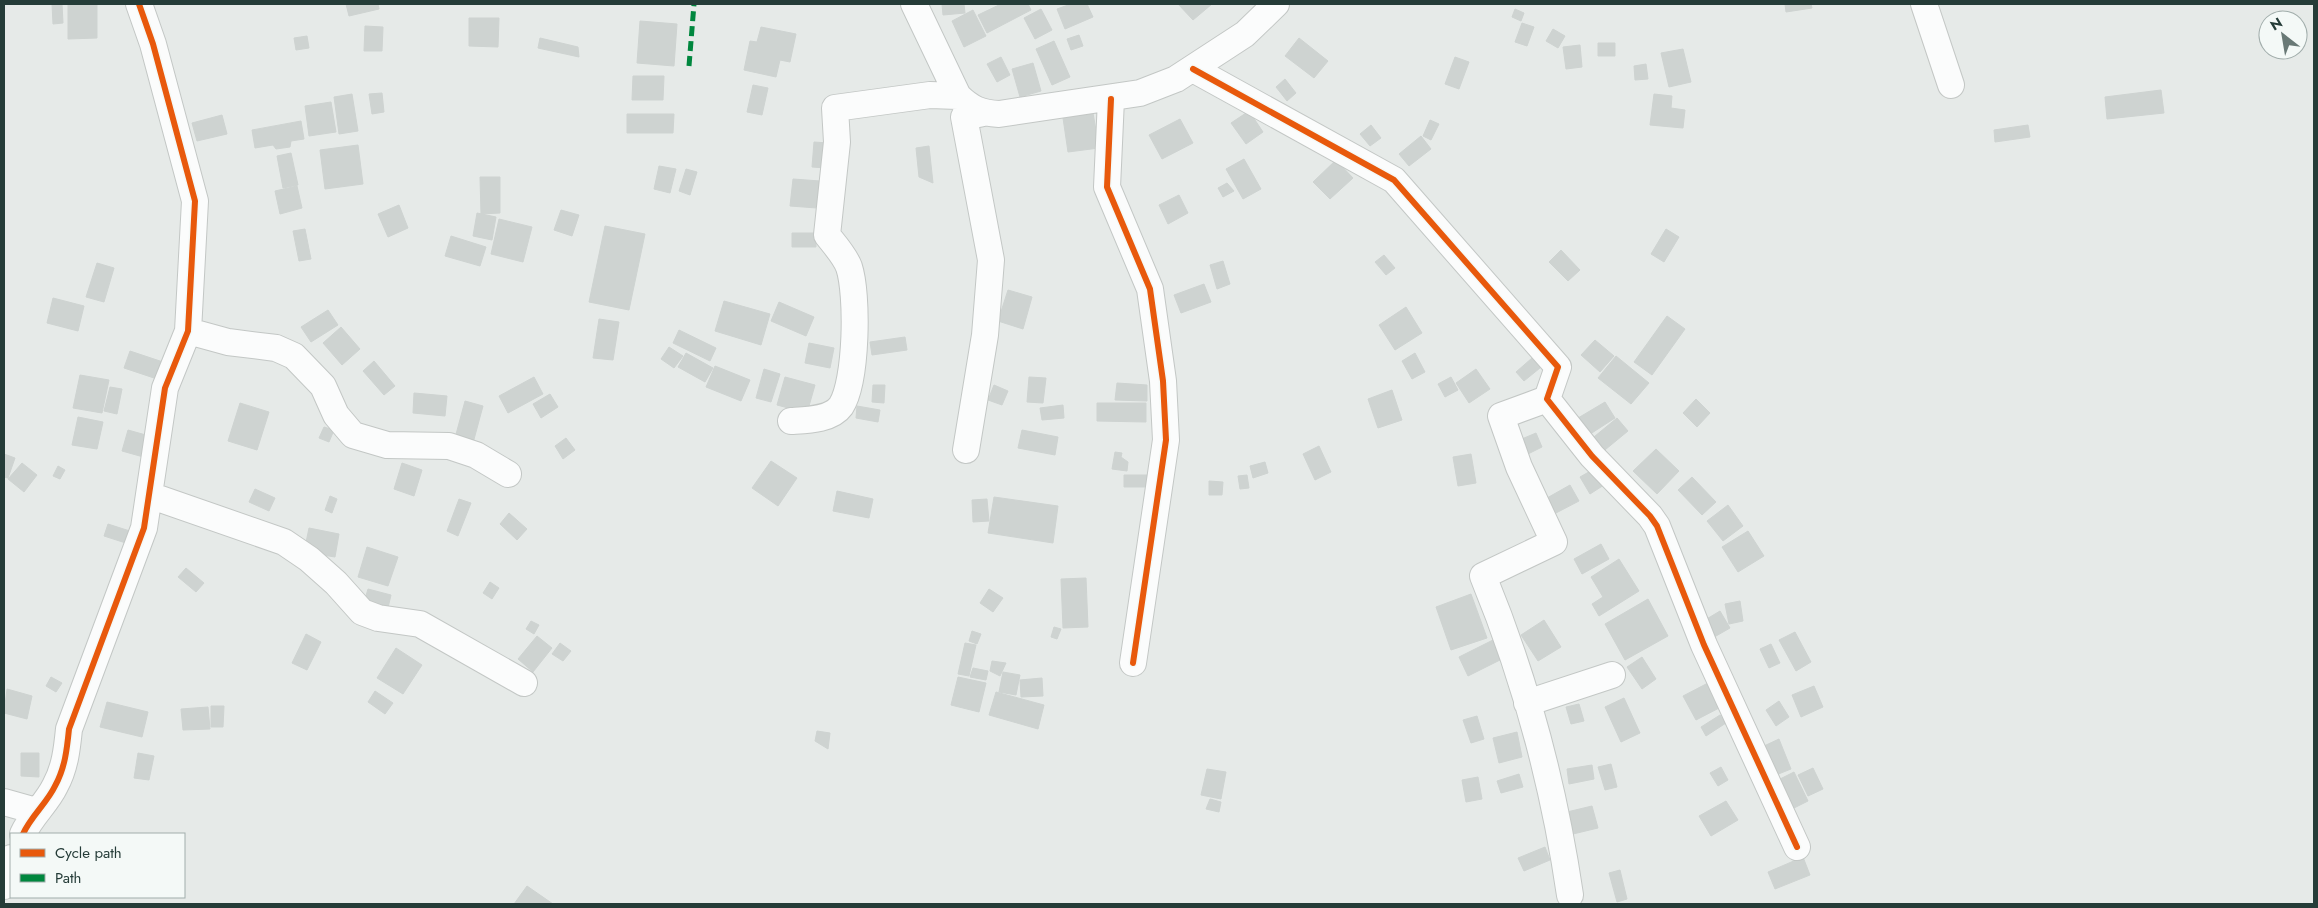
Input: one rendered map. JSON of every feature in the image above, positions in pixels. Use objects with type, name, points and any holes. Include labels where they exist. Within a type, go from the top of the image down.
[{"type":"street","points":[[24,833],[36,812],[55,787],[66,758],[69,729],[144,528],[165,388],[188,331],[195,201],[153,44],[139,4]]},
{"type":"street","points":[[914,4],[958,96],[970,107],[983,113]]},
{"type":"street","points":[[966,450],[985,335],[991,260],[964,117],[983,113],[999,114],[1111,99],[1140,93],[1176,79],[1193,69],[1245,34],[1276,4]]},
{"type":"street","points":[[1924,4],[1951,85]]},
{"type":"street","points":[[1193,69],[1394,180],[1558,367],[1547,399]]},
{"type":"street","points":[[791,422],[819,419],[840,407],[852,376],[854,287],[848,264],[827,235],[836,142],[835,108],[930,95],[958,96]]},
{"type":"street","points":[[1111,99],[1107,187],[1150,289],[1163,381],[1166,430],[1165,450],[1133,663]]},
{"type":"street","points":[[188,331],[228,342],[276,348],[294,356],[323,386],[336,415],[353,434],[387,445],[449,446],[476,455],[508,474]]},
{"type":"street","points":[[1547,399],[1501,416],[1519,467],[1554,542],[1483,576],[1504,626],[1522,681],[1545,768],[1565,860],[1570,895]]},
{"type":"street","points":[[1547,399],[1592,456],[1650,516],[1656,526],[1704,645],[1797,846]]},
{"type":"street","points":[[149,495],[284,542],[322,571],[362,612],[378,618],[420,624],[524,683]]},
{"type":"street","points":[[1527,703],[1612,675]]},
{"type":"street","points":[[4,802],[36,812]]},
{"type":"street","points":[[4,886],[10,862]]},
{"type":"building","points":[[52,4],[62,4],[63,23],[53,24]]},
{"type":"building","points":[[68,4],[97,4],[97,38],[68,39]]},
{"type":"building","points":[[346,4],[378,4],[379,9],[349,16]]},
{"type":"building","points":[[942,4],[964,4],[965,13],[943,15]]},
{"type":"building","points":[[1001,4],[1028,4],[1031,10],[987,33],[978,15]]},
{"type":"building","points":[[1071,4],[1087,4],[1093,17],[1065,29],[1057,9]]},
{"type":"building","points":[[1178,4],[1212,4],[1193,20]]},
{"type":"building","points":[[1785,4],[1811,4],[1812,8],[1786,12]]},
{"type":"building","points":[[1041,9],[1052,30],[1035,39],[1024,18]]},
{"type":"building","points":[[1515,9],[1524,13],[1521,21],[1512,17]]},
{"type":"building","points":[[973,10],[986,36],[964,47],[952,21]]},
{"type":"building","points":[[469,18],[499,18],[498,47],[469,46]]},
{"type":"building","points":[[640,21],[677,24],[674,66],[637,63]]},
{"type":"building","points":[[1522,23],[1534,27],[1527,46],[1515,42]]},
{"type":"building","points":[[365,26],[383,27],[382,51],[364,51]]},
{"type":"building","points":[[761,27],[796,34],[790,62],[780,60],[776,77],[744,70],[750,41],[757,42]]},
{"type":"building","points":[[1553,29],[1565,36],[1558,48],[1546,41]]},
{"type":"building","points":[[1079,35],[1083,46],[1071,50],[1067,39]]},
{"type":"building","points":[[307,36],[309,48],[296,50],[294,38]]},
{"type":"building","points":[[540,38],[578,47],[579,57],[538,48]]},
{"type":"building","points":[[1299,38],[1328,61],[1314,78],[1285,56]]},
{"type":"building","points":[[1054,41],[1070,77],[1052,85],[1036,49]]},
{"type":"building","points":[[1598,43],[1615,43],[1615,56],[1598,56]]},
{"type":"building","points":[[1580,45],[1582,67],[1566,69],[1563,47]]},
{"type":"building","points":[[1683,49],[1691,82],[1669,87],[1661,53]]},
{"type":"building","points":[[1001,57],[1010,75],[997,82],[987,64]]},
{"type":"building","points":[[1455,57],[1469,62],[1459,89],[1445,84]]},
{"type":"building","points":[[1033,63],[1041,91],[1020,97],[1012,69]]},
{"type":"building","points":[[1646,64],[1648,79],[1635,80],[1634,66]]},
{"type":"building","points":[[633,76],[664,76],[663,100],[632,100]]},
{"type":"building","points":[[1285,79],[1296,93],[1287,101],[1276,87]]},
{"type":"building","points":[[753,85],[768,88],[762,115],[747,112]]},
{"type":"building","points":[[2161,90],[2164,113],[2107,119],[2105,97]]},
{"type":"building","points":[[382,93],[384,112],[372,114],[369,94]]},
{"type":"building","points":[[352,94],[358,131],[339,134],[334,97]]},
{"type":"building","points":[[1654,94],[1672,96],[1671,108],[1685,110],[1683,128],[1650,125]]},
{"type":"building","points":[[331,102],[336,132],[309,136],[305,106]]},
{"type":"building","points":[[1249,111],[1263,132],[1246,144],[1231,123]]},
{"type":"building","points":[[1093,113],[1099,148],[1068,152],[1063,118]]},
{"type":"building","points":[[627,114],[674,114],[673,133],[627,133]]},
{"type":"building","points":[[222,115],[227,134],[197,141],[192,123]]},
{"type":"building","points":[[1180,119],[1193,143],[1162,159],[1149,135]]},
{"type":"building","points":[[1430,120],[1439,124],[1431,140],[1423,136]]},
{"type":"building","points":[[301,121],[304,139],[291,141],[290,147],[276,149],[273,145],[255,148],[252,130]]},
{"type":"building","points":[[1371,125],[1381,138],[1370,146],[1360,134]]},
{"type":"building","points":[[2028,125],[2030,137],[1995,142],[1994,130]]},
{"type":"building","points":[[1421,136],[1431,149],[1409,166],[1399,154]]},
{"type":"building","points":[[814,142],[828,143],[826,168],[812,167]]},
{"type":"building","points":[[358,145],[363,184],[325,189],[320,150]]},
{"type":"building","points":[[929,146],[933,183],[919,177],[916,148]]},
{"type":"building","points":[[291,153],[298,185],[283,188],[277,156]]},
{"type":"building","points":[[1244,159],[1261,189],[1243,199],[1226,169]]},
{"type":"building","points":[[1336,160],[1353,178],[1330,199],[1313,182]]},
{"type":"building","points":[[659,166],[676,169],[670,193],[654,189]]},
{"type":"building","points":[[686,169],[697,172],[690,195],[679,191]]},
{"type":"building","points":[[480,177],[500,177],[500,213],[481,214]]},
{"type":"building","points":[[793,179],[820,181],[817,208],[790,206]]},
{"type":"building","points":[[1227,183],[1234,191],[1223,197],[1218,188]]},
{"type":"building","points":[[297,186],[302,208],[280,214],[275,191]]},
{"type":"building","points":[[1179,195],[1188,213],[1168,224],[1159,205]]},
{"type":"building","points":[[399,205],[408,228],[388,237],[378,214]]},
{"type":"building","points":[[561,210],[579,215],[572,236],[554,230]]},
{"type":"building","points":[[477,213],[496,217],[492,240],[473,236]]},
{"type":"building","points":[[499,219],[532,227],[523,262],[491,254]]},
{"type":"building","points":[[605,226],[645,234],[629,310],[589,302]]},
{"type":"building","points":[[305,229],[311,259],[299,261],[293,231]]},
{"type":"building","points":[[1666,229],[1679,237],[1664,262],[1651,254]]},
{"type":"building","points":[[792,233],[816,233],[816,247],[792,247]]},
{"type":"building","points":[[451,236],[486,247],[480,266],[445,256]]},
{"type":"building","points":[[1561,250],[1580,270],[1568,281],[1549,262]]},
{"type":"building","points":[[1384,255],[1395,268],[1386,275],[1375,262]]},
{"type":"building","points":[[1223,261],[1230,284],[1217,289],[1210,265]]},
{"type":"building","points":[[97,263],[114,268],[104,302],[86,297]]},
{"type":"building","points":[[1204,284],[1211,302],[1181,313],[1174,295]]},
{"type":"building","points":[[1008,290],[1032,297],[1023,329],[998,321]]},
{"type":"building","points":[[53,298],[84,306],[78,331],[47,323]]},
{"type":"building","points":[[724,301],[770,314],[761,345],[715,331]]},
{"type":"building","points":[[779,302],[814,317],[806,336],[771,321]]},
{"type":"building","points":[[1406,307],[1422,333],[1395,350],[1379,325]]},
{"type":"building","points":[[328,310],[338,325],[311,342],[301,327]]},
{"type":"building","points":[[1667,316],[1685,329],[1652,375],[1634,362]]},
{"type":"building","points":[[599,319],[619,322],[613,360],[593,358]]},
{"type":"building","points":[[341,327],[360,349],[342,365],[323,343]]},
{"type":"building","points":[[679,330],[716,348],[710,361],[673,343]]},
{"type":"building","points":[[905,337],[907,350],[872,355],[870,342]]},
{"type":"building","points":[[1595,340],[1614,356],[1600,372],[1581,355]]},
{"type":"building","points":[[809,343],[834,348],[830,368],[805,363]]},
{"type":"building","points":[[669,347],[683,356],[674,368],[661,359]]},
{"type":"building","points":[[130,351],[163,362],[157,379],[124,368]]},
{"type":"building","points":[[686,353],[713,368],[705,382],[678,367]]},
{"type":"building","points":[[1415,353],[1425,372],[1412,379],[1402,361]]},
{"type":"building","points":[[1616,356],[1649,383],[1631,404],[1598,378]]},
{"type":"building","points":[[1532,358],[1540,368],[1524,381],[1516,372]]},
{"type":"building","points":[[374,361],[395,386],[384,395],[363,371]]},
{"type":"building","points":[[715,366],[750,380],[741,401],[706,387]]},
{"type":"building","points":[[764,369],[780,374],[771,402],[756,398]]},
{"type":"building","points":[[1476,369],[1490,389],[1469,403],[1456,383]]},
{"type":"building","points":[[80,375],[109,380],[102,413],[73,408]]},
{"type":"building","points":[[534,377],[543,394],[508,413],[499,396]]},
{"type":"building","points":[[785,377],[815,385],[807,413],[777,405]]},
{"type":"building","points":[[1029,377],[1046,378],[1043,403],[1027,402]]},
{"type":"building","points":[[1451,377],[1458,390],[1445,397],[1438,384]]},
{"type":"building","points":[[1117,383],[1147,385],[1147,401],[1115,400]]},
{"type":"building","points":[[873,385],[885,385],[884,403],[872,402]]},
{"type":"building","points":[[994,385],[1008,391],[1002,405],[988,400]]},
{"type":"building","points":[[110,387],[122,389],[117,414],[104,411]]},
{"type":"building","points":[[1392,390],[1402,420],[1378,428],[1368,399]]},
{"type":"building","points":[[414,393],[447,396],[445,416],[413,413]]},
{"type":"building","points":[[550,394],[558,407],[541,418],[533,404]]},
{"type":"building","points":[[1696,399],[1710,413],[1697,427],[1683,413]]},
{"type":"building","points":[[465,401],[483,406],[473,443],[455,438]]},
{"type":"building","points":[[1605,402],[1615,418],[1584,438],[1573,421]]},
{"type":"building","points":[[240,403],[269,412],[257,450],[228,441]]},
{"type":"building","points":[[1097,403],[1146,403],[1146,422],[1097,421]]},
{"type":"building","points":[[1063,405],[1064,418],[1042,420],[1040,408]]},
{"type":"building","points":[[857,406],[880,410],[878,422],[856,418]]},
{"type":"building","points":[[78,417],[103,422],[97,449],[72,445]]},
{"type":"building","points":[[1617,418],[1628,431],[1600,454],[1589,441]]},
{"type":"building","points":[[324,427],[334,430],[329,442],[319,438]]},
{"type":"building","points":[[128,430],[153,437],[147,458],[122,451]]},
{"type":"building","points":[[1022,430],[1058,437],[1055,455],[1018,448]]},
{"type":"building","points":[[1536,433],[1542,447],[1524,456],[1517,441]]},
{"type":"building","points":[[566,438],[575,450],[563,459],[555,446]]},
{"type":"building","points":[[1319,446],[1331,472],[1315,480],[1303,454]]},
{"type":"building","points":[[1656,449],[1679,471],[1657,494],[1633,471]]},
{"type":"building","points":[[1115,452],[1122,453],[1121,457],[1128,462],[1127,471],[1112,469]]},
{"type":"building","points":[[4,454],[15,458],[8,478],[4,477]]},
{"type":"building","points":[[1471,454],[1476,483],[1458,486],[1453,457]]},
{"type":"building","points":[[771,461],[797,478],[778,506],[752,488]]},
{"type":"building","points":[[1265,462],[1268,473],[1253,478],[1250,466]]},
{"type":"building","points":[[22,463],[37,475],[24,492],[8,479]]},
{"type":"building","points":[[402,463],[422,470],[414,496],[394,489]]},
{"type":"building","points":[[58,466],[65,470],[60,479],[53,476]]},
{"type":"building","points":[[1594,469],[1604,485],[1590,494],[1580,477]]},
{"type":"building","points":[[1124,475],[1149,475],[1149,487],[1124,487]]},
{"type":"building","points":[[1247,475],[1249,488],[1240,489],[1238,476]]},
{"type":"building","points":[[1692,477],[1716,502],[1702,515],[1678,490]]},
{"type":"building","points":[[1209,481],[1223,482],[1222,495],[1209,495]]},
{"type":"building","points":[[1570,485],[1579,501],[1556,513],[1547,498]]},
{"type":"building","points":[[255,489],[275,498],[269,511],[249,502]]},
{"type":"building","points":[[837,491],[873,499],[869,518],[833,511]]},
{"type":"building","points":[[330,496],[337,499],[332,513],[325,510]]},
{"type":"building","points":[[994,497],[1058,506],[1053,543],[988,533]]},
{"type":"building","points":[[459,499],[471,503],[458,536],[447,531]]},
{"type":"building","points":[[987,499],[989,521],[973,522],[972,500]]},
{"type":"building","points":[[1728,505],[1743,526],[1723,541],[1707,521]]},
{"type":"building","points":[[509,513],[527,529],[517,540],[500,524]]},
{"type":"building","points":[[108,524],[136,533],[132,545],[104,536]]},
{"type":"building","points":[[309,528],[339,534],[335,557],[304,552]]},
{"type":"building","points":[[1748,531],[1764,556],[1738,572],[1722,547]]},
{"type":"building","points":[[1601,544],[1609,559],[1582,574],[1574,559]]},
{"type":"building","points":[[367,547],[398,557],[388,586],[358,577]]},
{"type":"building","points":[[1619,559],[1639,591],[1599,616],[1592,604],[1603,597],[1591,577]]},
{"type":"building","points":[[186,568],[204,583],[196,592],[178,577]]},
{"type":"building","points":[[1086,578],[1088,627],[1063,628],[1061,579]]},
{"type":"building","points":[[490,582],[499,588],[492,599],[483,593]]},
{"type":"building","points":[[368,589],[391,595],[387,612],[363,606]]},
{"type":"building","points":[[989,589],[1003,598],[993,612],[980,603]]},
{"type":"building","points":[[1471,594],[1487,638],[1451,650],[1436,607]]},
{"type":"building","points":[[1648,599],[1668,636],[1625,660],[1605,624]]},
{"type":"building","points":[[1740,601],[1743,621],[1729,624],[1725,604]]},
{"type":"building","points":[[1720,611],[1730,628],[1709,640],[1700,623]]},
{"type":"building","points":[[1544,620],[1561,647],[1538,661],[1521,635]]},
{"type":"building","points":[[531,621],[539,625],[534,634],[526,629]]},
{"type":"building","points":[[1054,627],[1061,629],[1057,639],[1051,637]]},
{"type":"building","points":[[972,631],[981,634],[977,644],[969,641]]},
{"type":"building","points":[[1795,632],[1811,662],[1796,671],[1779,640]]},
{"type":"building","points":[[306,634],[321,642],[307,670],[292,663]]},
{"type":"building","points":[[537,636],[552,648],[533,672],[518,659]]},
{"type":"building","points":[[1497,638],[1506,657],[1468,676],[1459,657]]},
{"type":"building","points":[[560,643],[571,651],[563,661],[552,654]]},
{"type":"building","points":[[965,643],[976,645],[969,676],[958,674]]},
{"type":"building","points":[[1771,644],[1780,663],[1769,668],[1760,649]]},
{"type":"building","points":[[396,648],[422,665],[403,694],[377,678]]},
{"type":"building","points":[[1642,657],[1656,679],[1642,689],[1627,667]]},
{"type":"building","points":[[992,661],[1006,663],[1000,676],[990,671]]},
{"type":"building","points":[[973,668],[988,671],[986,680],[970,677]]},
{"type":"building","points":[[1003,672],[1020,675],[1016,695],[999,692]]},
{"type":"building","points":[[51,677],[62,683],[56,692],[46,686]]},
{"type":"building","points":[[958,677],[986,683],[979,712],[951,705]]},
{"type":"building","points":[[1042,678],[1043,696],[1021,697],[1020,680]]},
{"type":"building","points":[[1708,683],[1721,707],[1696,720],[1683,696]]},
{"type":"building","points":[[1814,686],[1823,707],[1801,717],[1792,695]]},
{"type":"building","points":[[7,689],[32,696],[27,719],[4,713]]},
{"type":"building","points":[[375,691],[393,703],[385,714],[368,702]]},
{"type":"building","points":[[996,692],[1044,705],[1038,729],[989,715]]},
{"type":"building","points":[[1624,698],[1640,733],[1621,742],[1605,707]]},
{"type":"building","points":[[1779,701],[1789,717],[1776,726],[1766,710]]},
{"type":"building","points":[[107,702],[148,712],[142,737],[100,727]]},
{"type":"building","points":[[1579,704],[1584,721],[1571,724],[1566,707]]},
{"type":"building","points":[[211,706],[224,706],[223,727],[211,727]]},
{"type":"building","points":[[208,707],[210,729],[183,730],[181,709]]},
{"type":"building","points":[[1720,715],[1726,723],[1706,736],[1701,727]]},
{"type":"building","points":[[1477,716],[1484,739],[1471,743],[1463,720]]},
{"type":"building","points":[[817,731],[830,733],[828,749],[815,741]]},
{"type":"building","points":[[1517,732],[1522,757],[1499,763],[1493,738]]},
{"type":"building","points":[[1779,739],[1791,769],[1776,775],[1764,746]]},
{"type":"building","points":[[21,753],[39,753],[39,777],[21,776]]},
{"type":"building","points":[[138,753],[154,756],[149,780],[134,778]]},
{"type":"building","points":[[1611,764],[1617,787],[1605,790],[1598,767]]},
{"type":"building","points":[[1592,765],[1594,779],[1569,784],[1567,769]]},
{"type":"building","points":[[1721,767],[1728,780],[1718,786],[1710,773]]},
{"type":"building","points":[[1813,768],[1823,789],[1808,796],[1798,775]]},
{"type":"building","points":[[1207,769],[1226,772],[1221,799],[1201,795]]},
{"type":"building","points":[[1794,772],[1808,801],[1794,808],[1780,779]]},
{"type":"building","points":[[1519,774],[1523,787],[1501,793],[1497,781]]},
{"type":"building","points":[[1478,777],[1482,799],[1466,802],[1462,780]]},
{"type":"building","points":[[1210,799],[1221,802],[1219,812],[1206,809]]},
{"type":"building","points":[[1726,801],[1738,820],[1711,836],[1699,816]]},
{"type":"building","points":[[1592,806],[1598,828],[1573,834],[1567,812]]},
{"type":"building","points":[[1545,847],[1550,860],[1524,871],[1518,858]]},
{"type":"building","points":[[1803,857],[1810,875],[1775,889],[1768,872]]},
{"type":"building","points":[[1620,870],[1627,899],[1617,902],[1609,873]]},
{"type":"building","points":[[527,886],[553,904],[514,904]]},
{"type":"marked path","points":[[689,66],[694,4]]},
{"type":"cycle path","points":[[24,833],[30,821],[52,792],[61,772],[69,729],[144,528],[165,388],[188,331],[195,201],[153,44],[139,4]]},
{"type":"cycle path","points":[[1193,69],[1394,180],[1558,367],[1547,399],[1592,456],[1650,516],[1657,526],[1704,645],[1797,847]]},
{"type":"cycle path","points":[[1111,99],[1107,187],[1150,289],[1163,381],[1166,440],[1133,663]]}]
